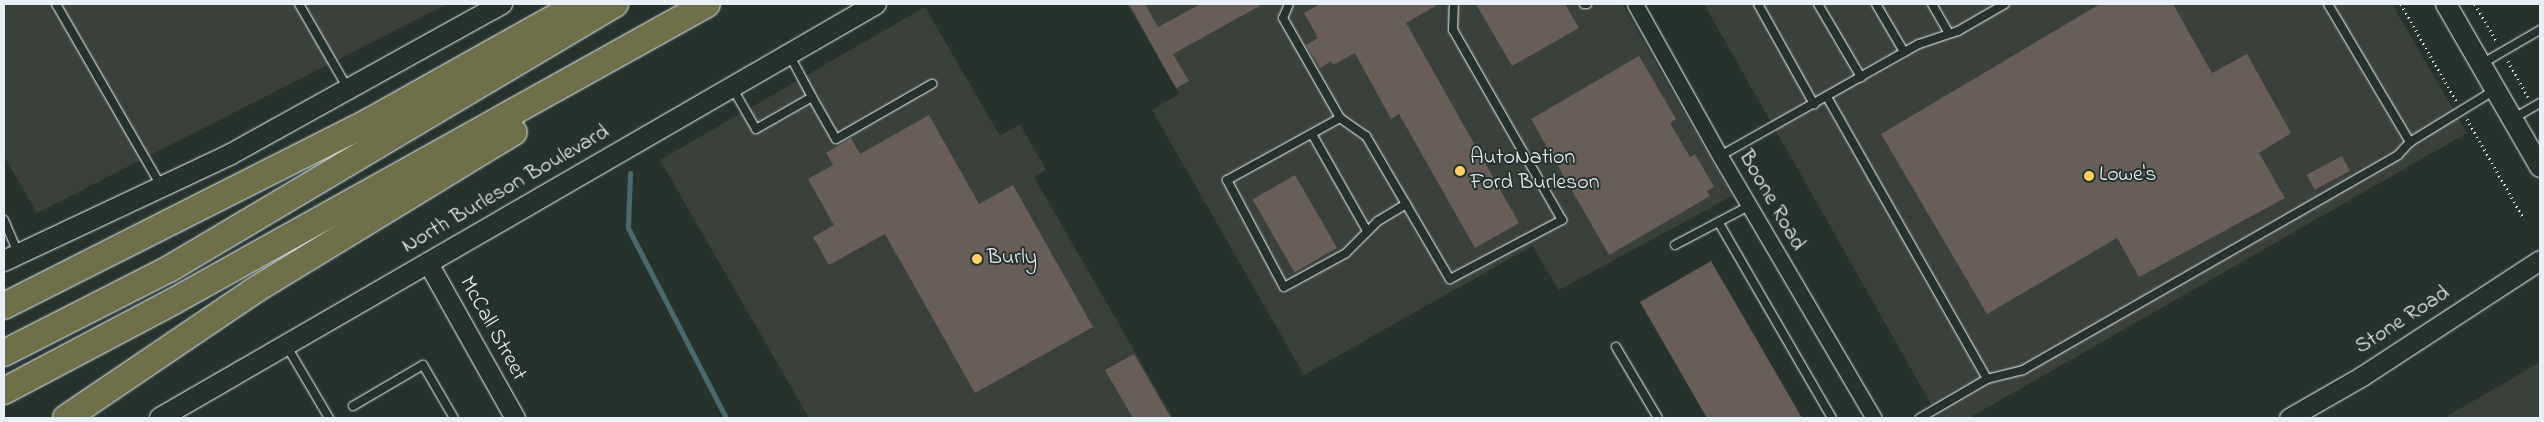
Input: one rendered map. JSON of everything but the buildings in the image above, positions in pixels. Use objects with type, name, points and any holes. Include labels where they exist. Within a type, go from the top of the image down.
[{"type":"highway","points":[[4,306],[368,122],[578,4]]},
{"type":"highway","points":[[4,353],[169,269],[615,4]]},
{"type":"highway","points":[[4,391],[174,301],[707,4]]},
{"type":"highway","points":[[66,418],[255,290],[488,147],[637,62],[715,4]]},
{"type":"main road","points":[[11,258],[231,154],[502,4]]},
{"type":"main road","name":"North Burleson Boulevard","points":[[160,418],[876,4]]},
{"type":"main road","points":[[2446,4],[2540,168]]},
{"type":"street","name":"Boone Road","points":[[1635,4],[1720,156],[1874,418]]},
{"type":"street","name":"Stone Road","points":[[2289,418],[2362,376],[2540,260]]},
{"type":"street","name":"McCall Street","points":[[428,263],[515,418]]},
{"type":"lane","points":[[56,4],[161,187]]},
{"type":"lane","points":[[298,4],[348,89]]},
{"type":"lane","points":[[1289,4],[1283,18],[1340,118],[1366,136],[1450,279],[1562,220],[1453,30],[1454,4]]},
{"type":"lane","points":[[1758,4],[1814,104]]},
{"type":"lane","points":[[1818,4],[1861,77]]},
{"type":"lane","points":[[1876,4],[1904,52]]},
{"type":"lane","points":[[1932,4],[1949,33]]},
{"type":"lane","points":[[1720,156],[1904,52],[1949,33],[1991,7],[2005,4]]},
{"type":"lane","points":[[2328,4],[2410,142]]},
{"type":"lane","points":[[2481,64],[2540,30]]},
{"type":"lane","points":[[789,54],[836,139],[932,84]]},
{"type":"lane","points":[[732,87],[756,129],[812,97]]},
{"type":"lane","points":[[1920,418],[1987,379],[2023,370],[2398,156],[2410,142],[2496,90]]},
{"type":"lane","points":[[1827,97],[1987,379]]},
{"type":"lane","points":[[2512,119],[2540,103]]},
{"type":"lane","points":[[1340,118],[1227,180],[1284,287],[1346,253],[1366,232],[1406,204]]},
{"type":"lane","points":[[1312,134],[1366,232]]},
{"type":"lane","points":[[1675,245],[1749,206]]},
{"type":"lane","points":[[4,220],[11,258]]},
{"type":"lane","points":[[1719,223],[1832,418]]},
{"type":"lane","points":[[286,345],[329,418]]},
{"type":"lane","points":[[1616,347],[1658,418]]},
{"type":"lane","points":[[353,406],[423,365],[454,418]]},
{"type":"shaded area","points":[[4,4],[447,4],[37,213],[4,156]]},
{"type":"shaded area","points":[[1127,4],[1622,4],[1732,196],[1559,290],[1532,246],[1304,375],[1152,110],[1179,94]]},
{"type":"shaded area","points":[[1704,4],[2392,4],[2467,133],[1969,418],[1939,418]]},
{"type":"shaded area","points":[[925,7],[1000,136],[1020,124],[1046,170],[1034,177],[1173,418],[809,418],[660,160]]},
{"type":"shaded area","points":[[2540,362],[2540,418],[2444,418]]},
{"type":"waterway","points":[[630,173],[628,228],[726,418]]},
{"type":"place","name":"AutoNation Ford Burleson","points":[[1460,171]]},
{"type":"place","name":"Lowe's","points":[[2089,176]]},
{"type":"place","name":"Burly","points":[[977,259]]}]
